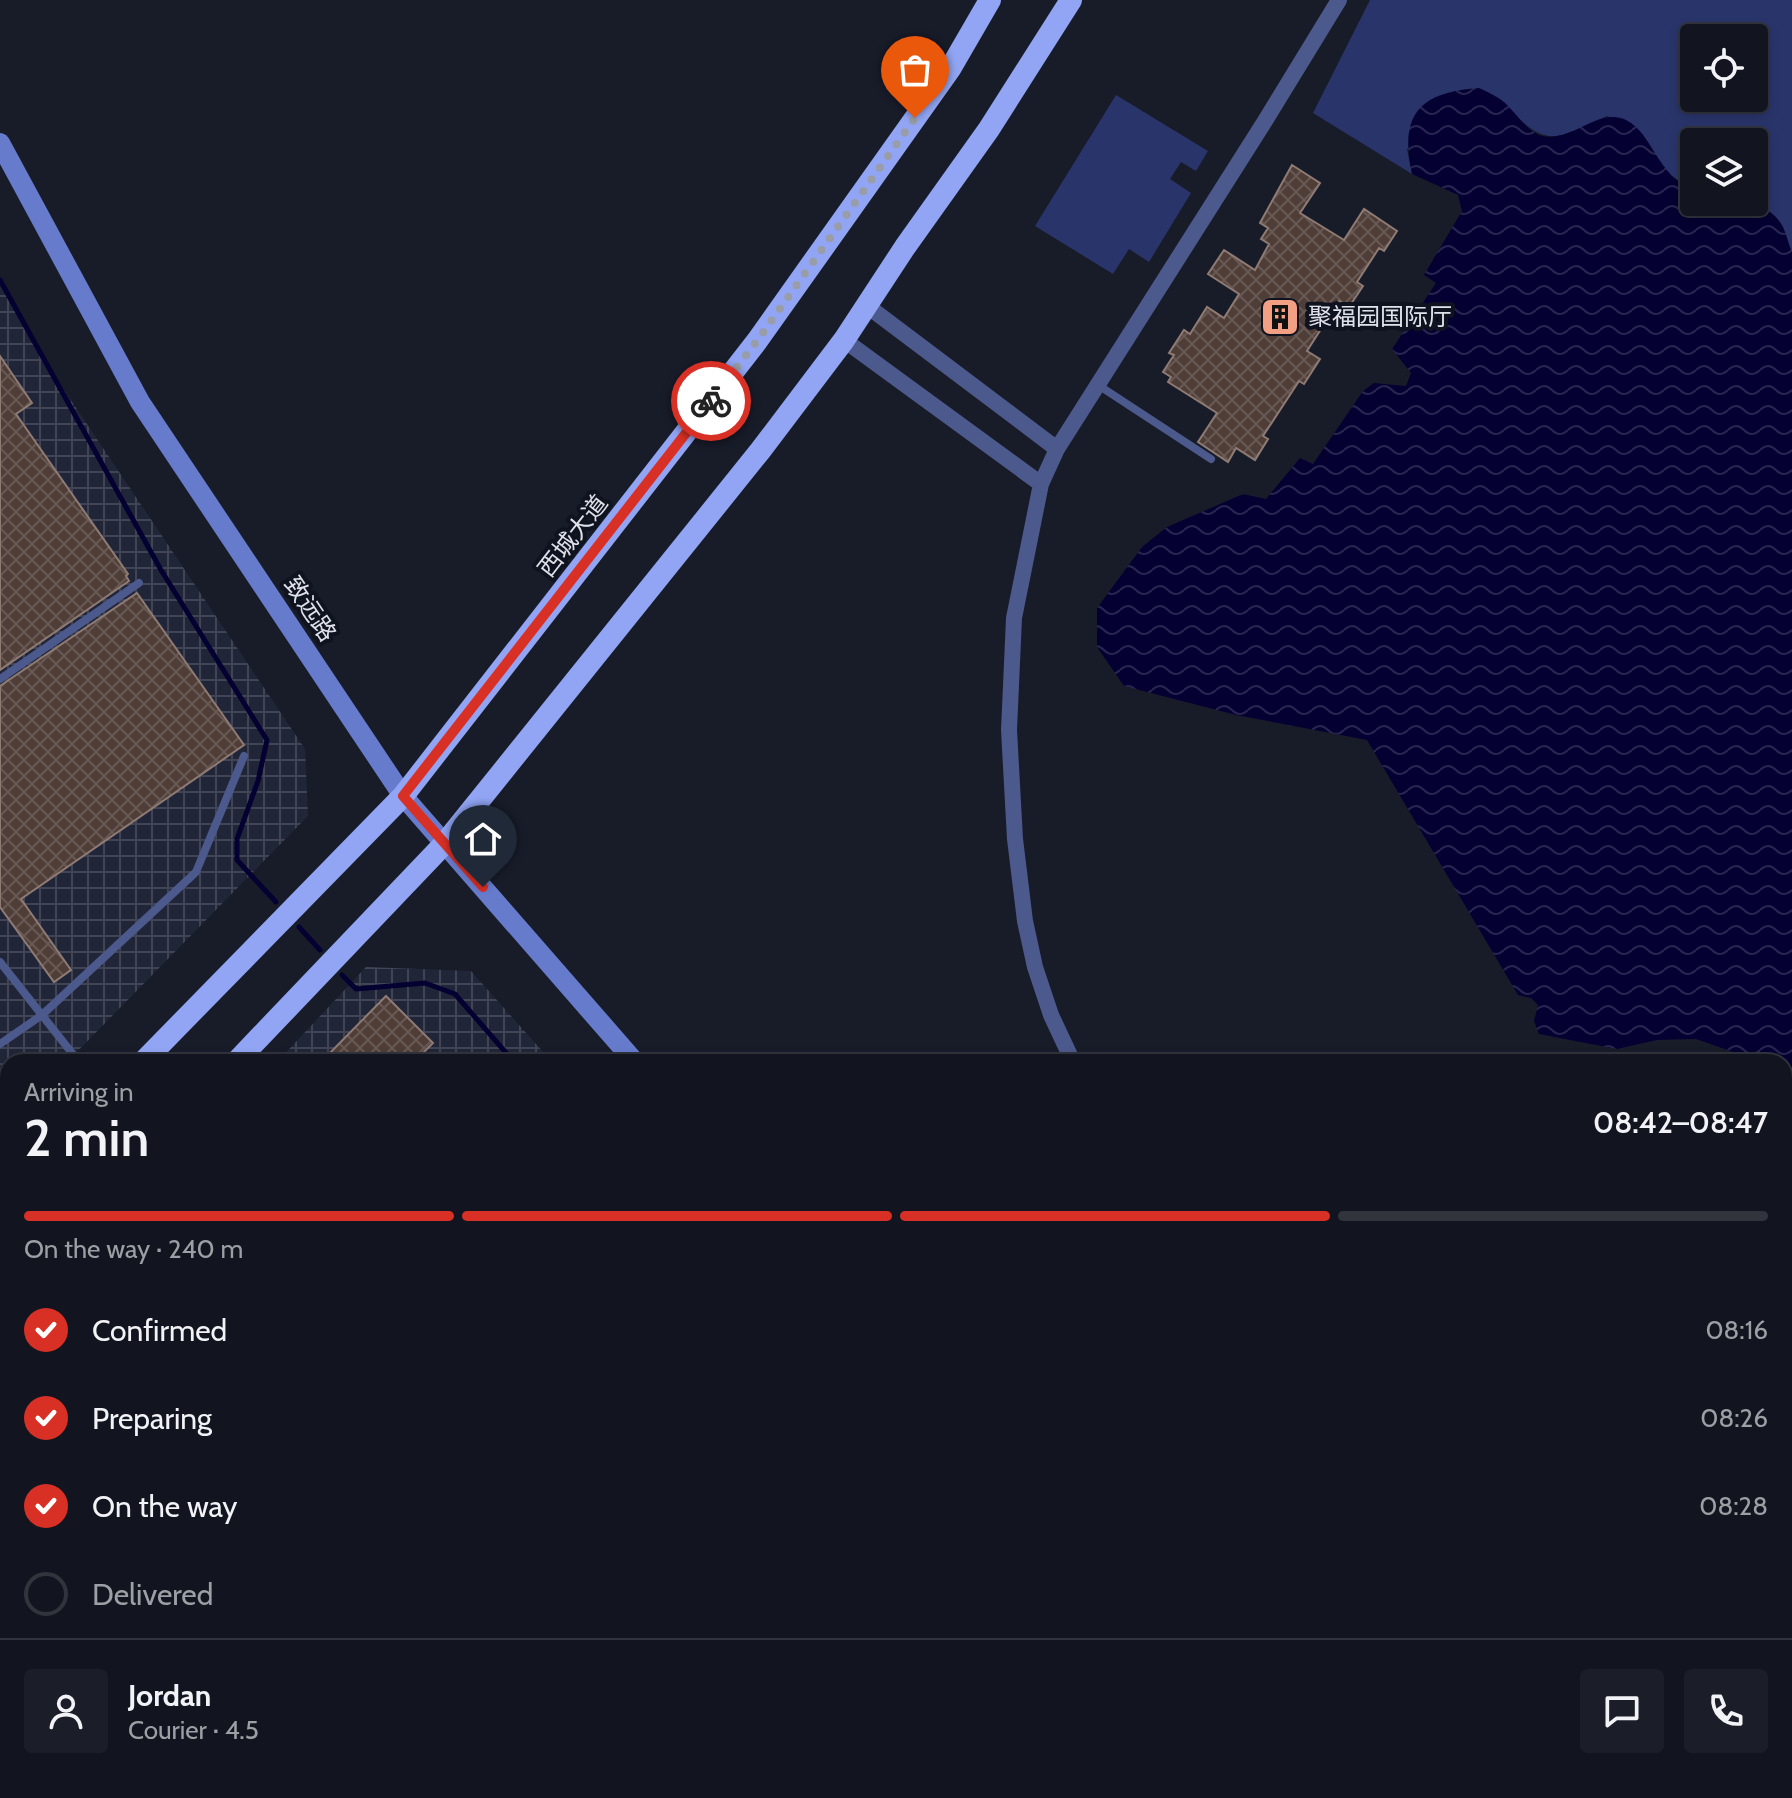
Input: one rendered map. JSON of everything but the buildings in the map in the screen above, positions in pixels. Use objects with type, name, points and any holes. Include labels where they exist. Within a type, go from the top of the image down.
[{"type":"highway","name":"西城大道","points":[[151,1054],[403,796],[757,341],[950,69],[990,0]]},
{"type":"highway","points":[[244,1054],[445,843],[760,451],[844,340],[989,129],[1071,0]]},
{"type":"main road","name":"致远路","points":[[0,143],[140,402],[403,796],[628,1054]]},
{"type":"street","points":[[1069,1054],[1051,1015],[1035,967],[1025,921],[1012,793],[1009,730],[1014,618],[1041,484],[1057,449],[1097,384],[1339,0]]},
{"type":"street","points":[[866,305],[1057,449]]},
{"type":"street","points":[[844,340],[1041,484]]},
{"type":"lane","points":[[1097,384],[1211,459]]},
{"type":"lane","points":[[0,679],[139,583]]},
{"type":"lane","points":[[0,1044],[42,1015],[196,872],[244,756]]},
{"type":"lane","points":[[0,962],[73,1054]]},
{"type":"shaded area","points":[[1370,0],[1792,0],[1792,252],[1776,219],[1768,212],[1768,128],[1680,128],[1680,181],[1670,175],[1634,126],[1607,116],[1575,131],[1551,136],[1530,128],[1504,102],[1407,149],[1412,174],[1313,113]]},
{"type":"shaded area","points":[[1116,95],[1208,151],[1196,171],[1181,162],[1170,179],[1191,193],[1149,262],[1129,249],[1113,274],[1035,226]]},
{"type":"shaded area","points":[[0,285],[54,375],[305,749],[308,816],[75,1054],[0,1054]]},
{"type":"shaded area","points":[[366,967],[471,971],[545,1054],[284,1054]]},
{"type":"water","points":[[1479,88],[1500,99],[1527,127],[1543,136],[1565,134],[1605,118],[1626,120],[1643,135],[1663,166],[1680,182],[1680,216],[1768,216],[1768,211],[1783,227],[1792,252],[1792,1054],[1736,1054],[1696,1039],[1657,1040],[1617,1049],[1539,1034],[1534,1021],[1538,1005],[1531,998],[1518,995],[1367,740],[1236,715],[1124,686],[1097,647],[1097,608],[1142,547],[1167,527],[1243,494],[1266,499],[1300,458],[1313,464],[1363,391],[1374,383],[1406,386],[1411,373],[1392,349],[1436,283],[1424,275],[1462,211],[1458,195],[1412,174],[1409,136],[1412,122],[1418,110],[1441,95]]},
{"type":"waterway","points":[[0,280],[161,570],[267,740],[258,781],[237,839],[237,860],[276,902]]},
{"type":"waterway","points":[[299,927],[320,950]]},
{"type":"waterway","points":[[342,975],[356,989],[425,983],[455,994],[507,1054]]},
{"type":"way so far","points":[[711,401],[915,118]]},
{"type":"place","name":"聚福园国际厅","points":[[1280,317]]},
{"type":"route","points":[[483,887],[403,796],[711,401]]}]
